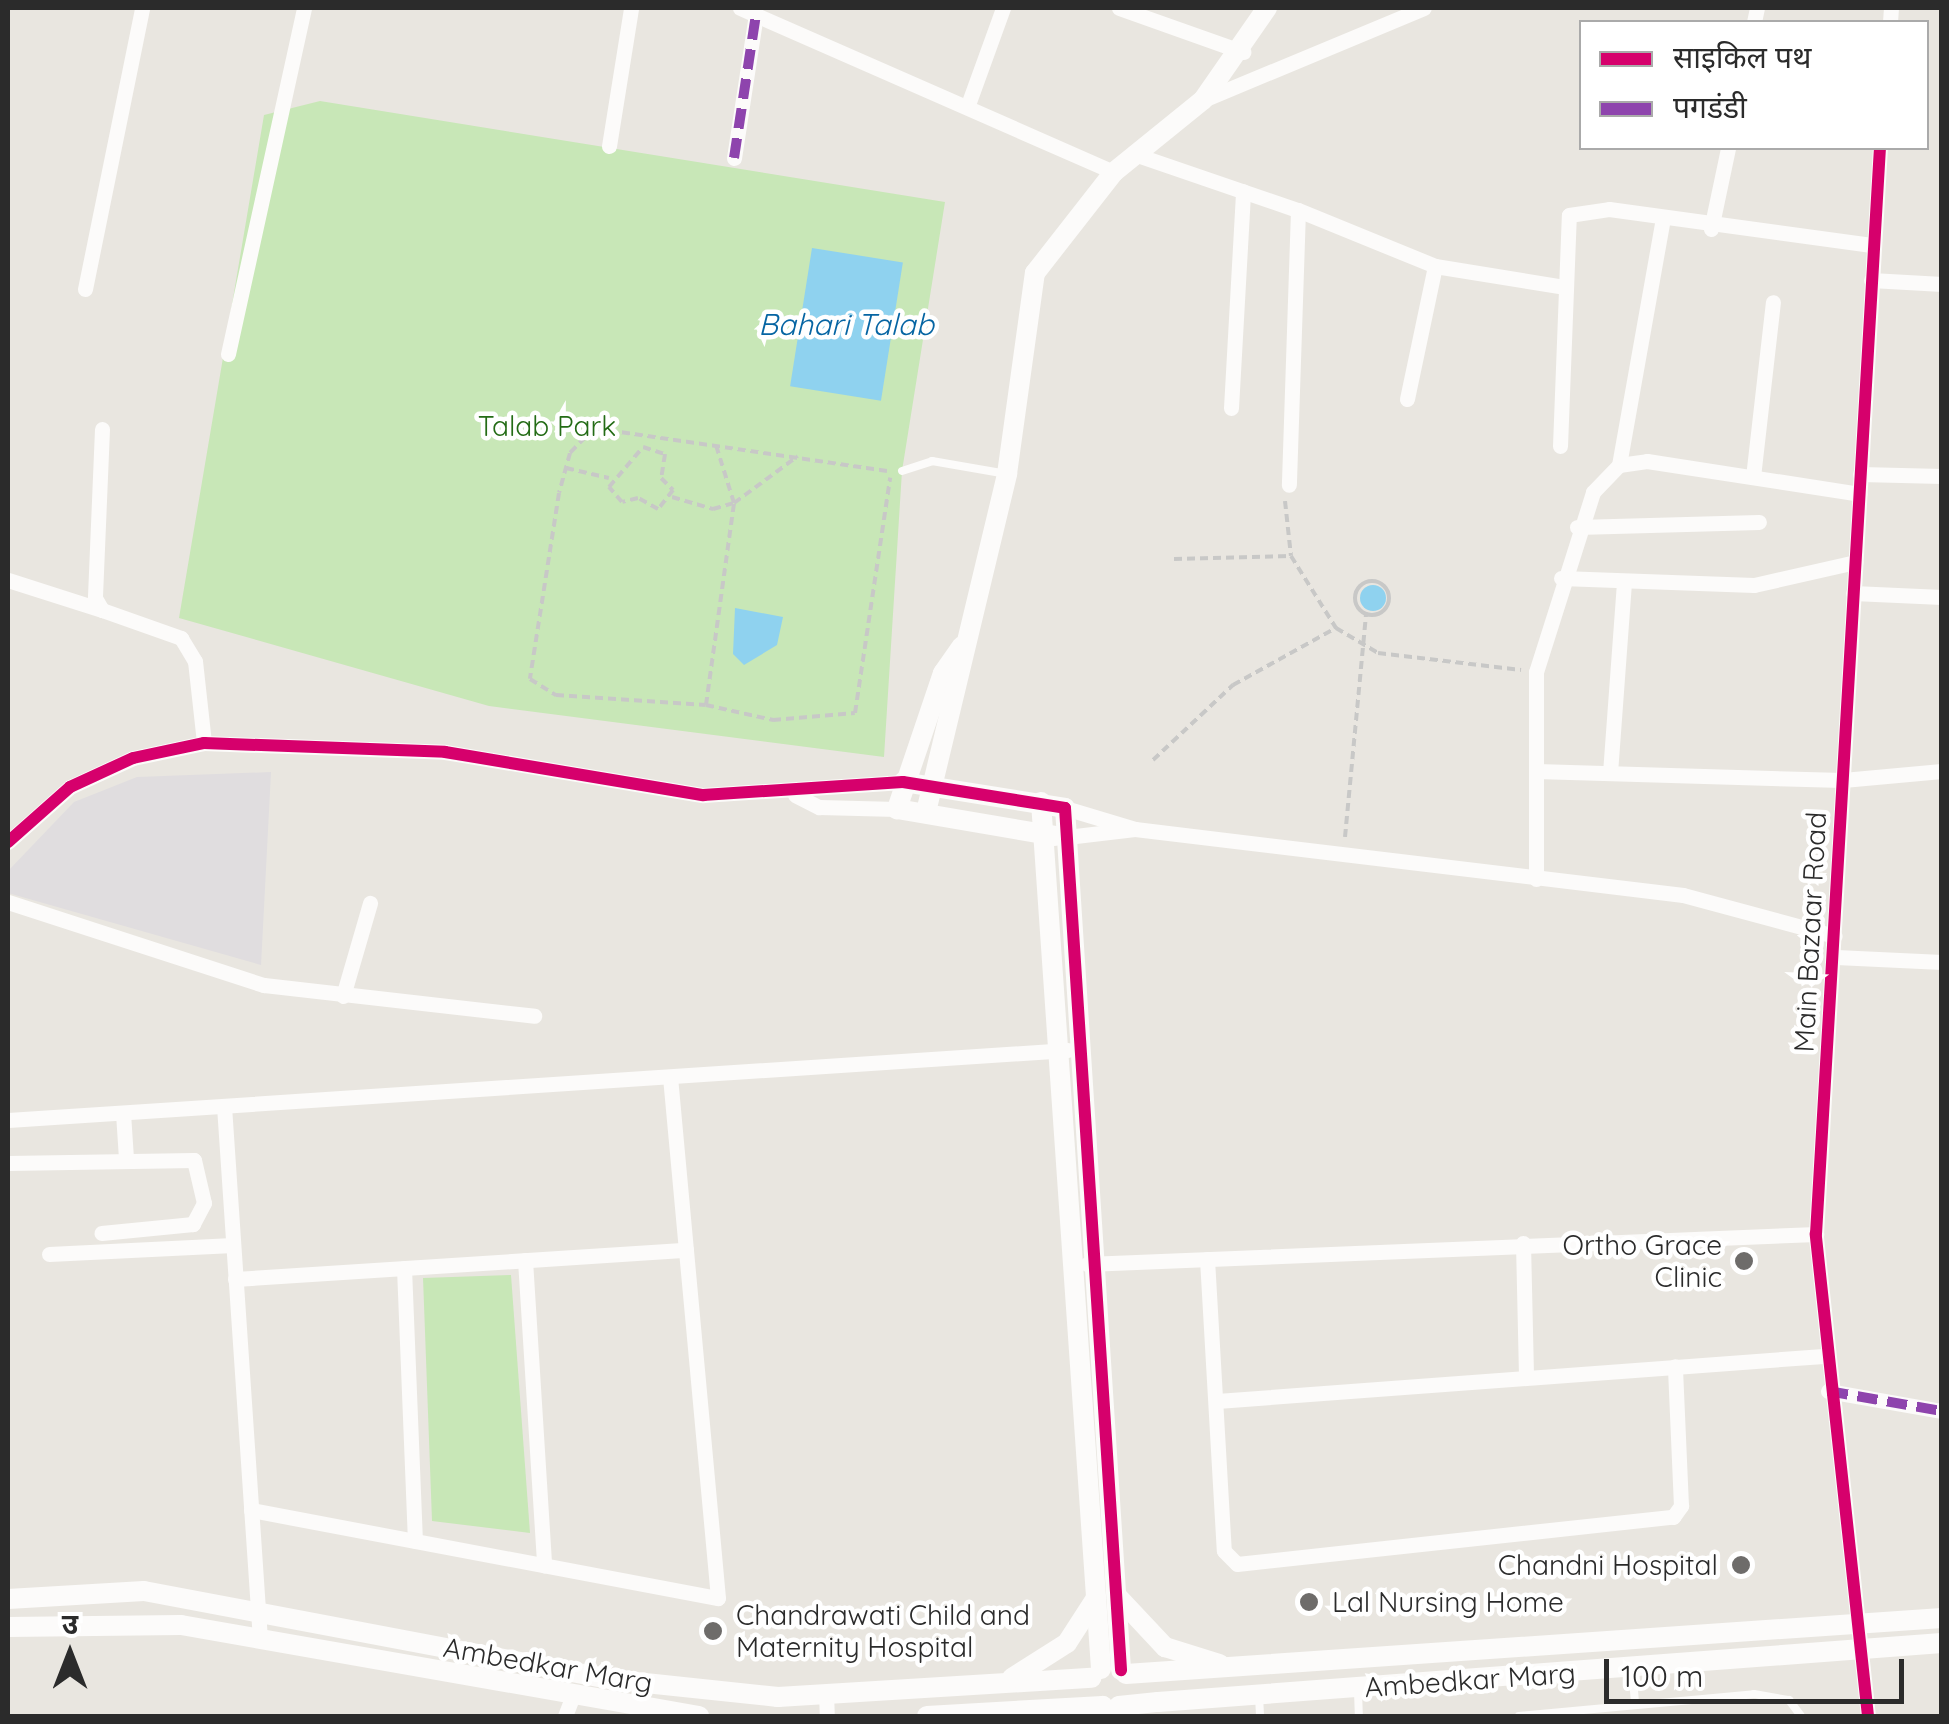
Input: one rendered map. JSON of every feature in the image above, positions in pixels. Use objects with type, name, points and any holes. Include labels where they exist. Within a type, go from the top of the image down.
[{"type":"street","points":[[85,289],[142,8]]},
{"type":"street","points":[[228,354],[304,8]]},
{"type":"street","points":[[610,146],[630,8]]},
{"type":"street","points":[[969,102],[1003,8]]},
{"type":"street","points":[[1119,8],[1243,52]]},
{"type":"street","points":[[926,812],[962,646],[1006,474],[1035,272],[1114,172],[1204,100],[1243,52],[1267,8]]},
{"type":"street","points":[[1204,100],[1424,8]]},
{"type":"street","points":[[734,158],[748,10],[969,102],[1114,172]]},
{"type":"street","points":[[1712,229],[1728,150]]},
{"type":"street","name":"Main Bazaar Road","points":[[1868,1716],[1860,1624],[1824,1356],[1816,1234],[1836,957],[1880,150]]},
{"type":"street","points":[[1134,154],[1298,210],[1436,266],[1565,287]]},
{"type":"street","points":[[1231,408],[1244,192]]},
{"type":"street","points":[[1560,446],[1570,215],[1609,209],[1662,223],[1872,245]]},
{"type":"street","points":[[1289,485],[1298,210]]},
{"type":"street","points":[[1536,879],[1536,672],[1577,527],[1619,465],[1662,223]]},
{"type":"street","points":[[1407,399],[1436,266]]},
{"type":"street","points":[[1871,280],[1942,284]]},
{"type":"street","points":[[1752,477],[1774,302]]},
{"type":"street","points":[[102,429],[102,610]]},
{"type":"street","points":[[1619,465],[1752,477],[1859,494]]},
{"type":"street","points":[[1860,474],[1942,476]]},
{"type":"street","points":[[1577,527],[1759,522]]},
{"type":"street","points":[[1561,578],[1754,586],[1855,562]]},
{"type":"street","points":[[8,580],[180,638],[195,661],[204,743]]},
{"type":"street","points":[[1610,773],[1624,582]]},
{"type":"street","points":[[1853,593],[1942,598]]},
{"type":"street","points":[[896,810],[903,782],[962,646]]},
{"type":"street","points":[[8,842],[70,786],[133,758],[204,743],[376,746],[703,794],[795,795],[903,782],[934,785],[1041,802],[1135,830],[1341,858],[1682,895],[1835,936]]},
{"type":"street","points":[[1536,771],[1843,780],[1942,771]]},
{"type":"street","points":[[795,795],[819,807],[926,812],[1066,838],[1135,830]]},
{"type":"street","points":[[1041,802],[1067,1050],[1111,1711]]},
{"type":"street","points":[[1065,808],[1067,1050]]},
{"type":"street","points":[[8,902],[264,985],[534,1016]]},
{"type":"street","points":[[342,996],[370,903]]},
{"type":"street","points":[[1836,957],[1942,962]]},
{"type":"street","points":[[8,1120],[1067,1050]]},
{"type":"street","points":[[252,1510],[718,1598],[670,1077]]},
{"type":"street","points":[[224,1106],[260,1640]]},
{"type":"street","points":[[123,1113],[126,1158]]},
{"type":"street","points":[[8,1163],[126,1158],[194,1160],[204,1203],[193,1224],[101,1233]]},
{"type":"street","points":[[1083,1264],[1816,1234]]},
{"type":"street","points":[[1523,1243],[1526,1375]]},
{"type":"street","points":[[49,1254],[233,1245]]},
{"type":"street","points":[[235,1278],[686,1250]]},
{"type":"street","points":[[1207,1259],[1224,1551],[1254,1566],[1673,1517],[1680,1506],[1675,1366]]},
{"type":"street","points":[[525,1260],[544,1565]]},
{"type":"street","points":[[404,1268],[416,1541]]},
{"type":"street","points":[[1217,1401],[1526,1375],[1824,1356]]},
{"type":"street","points":[[1828,1391],[1942,1411]]},
{"type":"street","name":"Ambedkar Marg","points":[[8,1599],[144,1592],[617,1680],[778,1697],[1942,1618]]},
{"type":"street","points":[[1106,1597],[1165,1647],[1246,1668]]},
{"type":"street","points":[[1001,1684],[1068,1643],[1106,1597]]},
{"type":"street","name":"Ambedkar Marg","points":[[8,1626],[111,1620],[260,1640],[667,1714],[699,1716]]},
{"type":"street","name":"Ambedkar Marg","points":[[926,1716],[1259,1706],[1358,1688],[1942,1643]]},
{"type":"street","points":[[1110,1673],[1130,1693],[1111,1711]]},
{"type":"street","points":[[826,1692],[827,1716]]},
{"type":"street","points":[[566,1716],[573,1695]]},
{"type":"lane","points":[[902,471],[932,461],[1006,474]]},
{"type":"lane","points":[[1632,1668],[1635,1706]]},
{"type":"lane","points":[[1358,1688],[1359,1716]]},
{"type":"lane","points":[[1519,1716],[1774,1695],[1801,1716]]},
{"type":"path","points":[[890,471],[855,714],[774,720],[706,705],[556,695],[530,680],[566,468],[594,428],[647,430],[902,471]]},
{"type":"path","points":[[647,430],[648,446]]},
{"type":"path","points":[[706,705],[734,503],[715,442]]},
{"type":"path","points":[[648,446],[665,454],[660,478],[672,497],[713,509],[734,503],[798,456]]},
{"type":"path","points":[[610,477],[648,446]]},
{"type":"path","points":[[566,468],[610,477]]},
{"type":"path","points":[[610,477],[622,502],[638,498],[658,509],[672,497]]},
{"type":"path","points":[[1289,485],[1281,516],[1291,556],[1336,628],[1365,645],[1536,672]]},
{"type":"path","points":[[1174,559],[1291,556]]},
{"type":"path","points":[[1341,858],[1365,645],[1366,613],[1354,600],[1360,585],[1386,586],[1385,611],[1366,613]]},
{"type":"path","points":[[1153,760],[1190,719],[1271,658],[1336,628]]},
{"type":"shaded area","points":[[271,772],[261,965],[8,893],[8,871],[74,802],[137,777]]},
{"type":"green space","name":"Talab Park","points":[[320,101],[945,202],[902,471],[884,757],[489,706],[179,618],[264,115]]},
{"type":"green space","points":[[511,1275],[530,1533],[432,1521],[423,1278]]},
{"type":"water","name":"Bahari Talab","points":[[812,248],[903,262],[881,401],[790,386]]},
{"type":"water","points":[[1373,585],[1382,589],[1386,598],[1382,607],[1373,611],[1364,607],[1360,598],[1364,589]]},
{"type":"water","points":[[735,608],[783,617],[777,645],[744,665],[733,654]]},
{"type":"marked path","points":[[734,158],[756,14]]},
{"type":"marked path","points":[[1828,1391],[1942,1411]]},
{"type":"cycle path","points":[[1868,1716],[1816,1234],[1880,150]]},
{"type":"cycle path","points":[[8,842],[70,787],[133,758],[204,743],[445,752],[703,795],[903,782],[1065,808],[1121,1670]]},
{"type":"place","name":"Ortho Grace Clinic","points":[[1744,1261]]},
{"type":"place","name":"Chandni Hospital","points":[[1741,1565]]},
{"type":"place","name":"Lal Nursing Home","points":[[1309,1602]]},
{"type":"place","name":"Chandrawati Child and Maternity Hospital","points":[[713,1631]]}]
